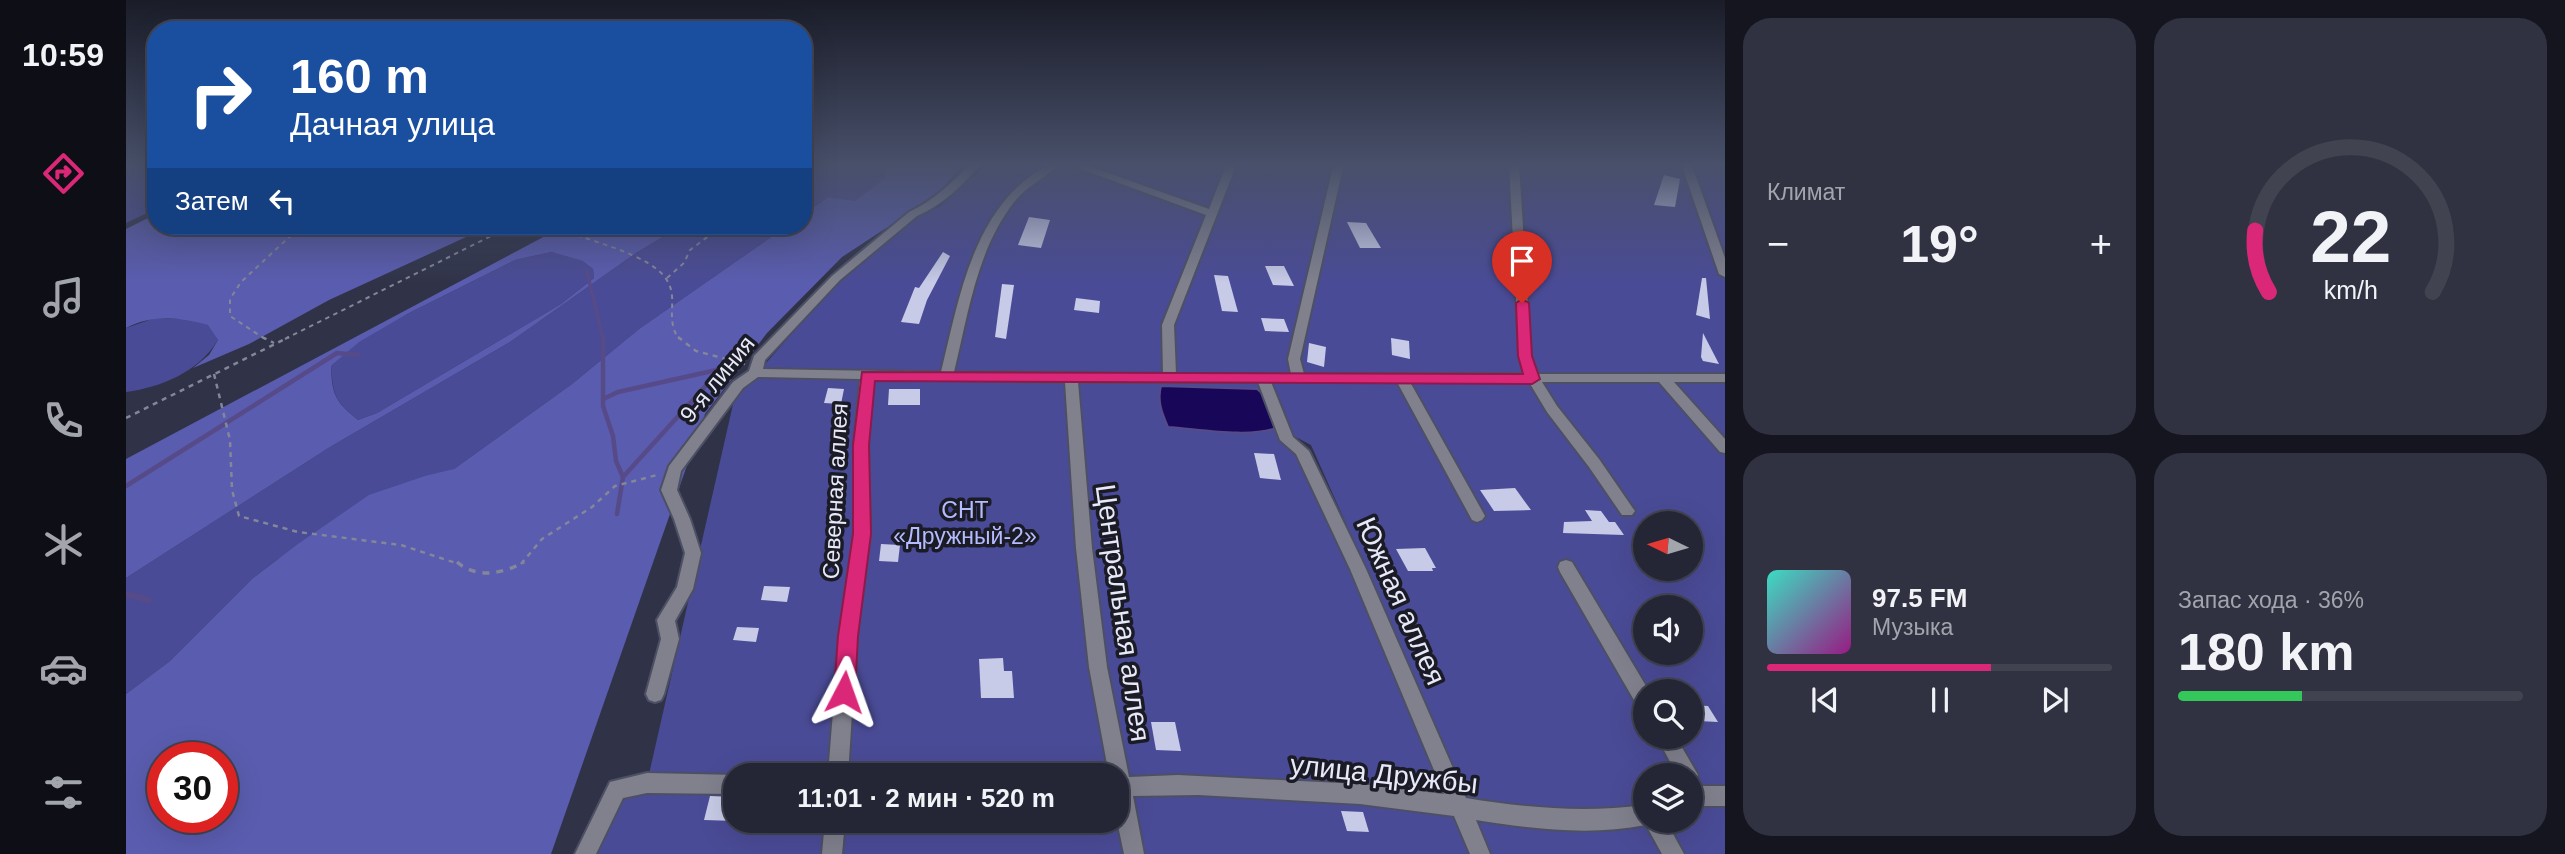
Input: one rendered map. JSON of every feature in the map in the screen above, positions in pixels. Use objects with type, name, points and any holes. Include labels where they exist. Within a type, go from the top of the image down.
[{"type":"street","name":"9-я линия","points":[[674,470],[738,385],[755,373],[758,359],[836,278],[913,214],[932,203]]},
{"type":"street","points":[[946,377],[973,277],[988,238],[1009,203]]},
{"type":"street","points":[[1183,203],[1210,214]]},
{"type":"street","points":[[1170,377],[1168,325],[1215,203]]},
{"type":"street","points":[[1298,376],[1294,359],[1330,203]]},
{"type":"street","points":[[1516,203],[1525,356],[1532,379],[1559,421],[1590,457],[1627,511]]},
{"type":"street","points":[[1700,203],[1725,274]]},
{"type":"street","points":[[755,373],[1071,378],[1298,376],[1725,379]]},
{"type":"street","name":"Северная аллея","points":[[839,763],[848,636],[862,534],[861,445],[867,376]]},
{"type":"street","name":"Южная аллея","points":[[1262,377],[1287,440],[1302,451],[1358,569],[1480,854]]},
{"type":"street","name":"Центральная аллея","points":[[1071,378],[1085,562],[1098,667],[1115,763]]},
{"type":"street","points":[[1401,378],[1477,516]]},
{"type":"street","points":[[1663,379],[1725,448]]},
{"type":"street","points":[[655,694],[670,639],[666,620],[685,589],[692,554],[682,519],[669,490],[674,470]]},
{"type":"street","points":[[1566,567],[1633,681]]},
{"type":"street","points":[[586,854],[617,789],[647,783],[723,784]]},
{"type":"street","name":"улица Дружбы","points":[[1129,787],[1162,784],[1407,798],[1462,809],[1553,821],[1633,817]]},
{"type":"street","points":[[1703,791],[1725,796]]},
{"type":"street","name":"Центральная аллея","points":[[1129,832],[1134,854]]},
{"type":"street","points":[[832,854],[834,833]]},
{"type":"street","points":[[1662,833],[1674,854]]},
{"type":"path","points":[[275,343],[250,331],[230,316],[229,301],[234,290],[291,235]]},
{"type":"path","points":[[126,418],[493,235]]},
{"type":"path","points":[[572,235],[658,269],[673,289],[672,330],[682,342],[702,353],[748,365],[755,373]]},
{"type":"path","points":[[667,278],[684,263],[690,250],[710,235]]},
{"type":"path","points":[[214,374],[228,428],[231,454],[230,494],[239,516],[298,532],[401,545],[455,561],[466,570],[485,574],[508,570],[523,563],[542,538],[592,507],[615,486],[674,470]]},
{"type":"green space","points":[[126,203],[147,203],[147,213],[126,223]]},
{"type":"green space","name":"СНТ «Дружный-2»","points":[[944,203],[1725,203],[1725,854],[585,854],[617,789],[647,783],[734,400],[827,293],[829,282],[913,216]],"holes":[[[1268,380],[1292,435],[1311,445],[1348,528],[1344,540],[1302,451],[1287,440]]]},
{"type":"green space","points":[[666,235],[774,235],[639,329],[572,384],[454,469],[278,559],[253,578],[170,661],[126,694],[126,578],[330,447],[510,342],[636,253]]},
{"type":"green space","points":[[551,252],[584,261],[593,269],[594,278],[561,304],[377,413],[358,420],[344,408],[334,391],[331,366],[359,341],[515,260]]},
{"type":"green space","points":[[155,318],[189,319],[209,325],[218,340],[200,361],[178,376],[153,386],[126,392],[126,328]]},
{"type":"shaded area","points":[[820,203],[925,203],[842,257],[767,333],[705,414],[551,854],[126,854],[126,694],[170,661],[253,578],[369,495],[454,469],[572,384],[639,329],[774,235],[812,235],[812,209]]},
{"type":"shaded area","points":[[147,218],[147,235],[470,235],[329,300],[249,344],[193,368],[209,355],[218,340],[208,325],[167,318],[146,320],[126,328],[126,229]]},
{"type":"shaded area","points":[[547,235],[666,235],[636,253],[510,342],[330,447],[126,578],[126,459]],"holes":[[[551,252],[583,261],[593,269],[594,278],[561,304],[377,413],[358,420],[336,397],[331,366],[359,342],[409,313],[515,260]]]},
{"type":"shaded area","points":[[1161,386],[1257,389],[1263,394],[1276,428],[1238,433],[1168,427],[1160,402]]},
{"type":"building","points":[[1655,203],[1676,203],[1675,207],[1654,205]]},
{"type":"building","points":[[1029,217],[1050,220],[1041,248],[1018,245]]},
{"type":"building","points":[[1347,222],[1366,223],[1381,248],[1360,248]]},
{"type":"building","points":[[943,252],[950,256],[927,300],[919,324],[901,322],[915,287],[919,288]]},
{"type":"building","points":[[1265,266],[1284,266],[1294,286],[1273,285]]},
{"type":"building","points":[[1214,275],[1228,276],[1238,312],[1222,311]]},
{"type":"building","points":[[1702,278],[1706,278],[1710,319],[1696,315]]},
{"type":"building","points":[[1002,284],[1014,285],[1006,339],[995,337]]},
{"type":"building","points":[[1076,298],[1100,301],[1099,313],[1074,310]]},
{"type":"building","points":[[1261,318],[1284,319],[1289,332],[1265,331]]},
{"type":"building","points":[[1703,333],[1719,364],[1703,361]]},
{"type":"building","points":[[1391,338],[1409,341],[1410,359],[1392,355]]},
{"type":"building","points":[[1309,343],[1326,347],[1324,367],[1307,362]]},
{"type":"building","points":[[828,388],[844,389],[841,404],[824,403]]},
{"type":"building","points":[[889,389],[920,389],[920,405],[888,405]]},
{"type":"building","points":[[1254,453],[1274,454],[1281,480],[1260,478]]},
{"type":"building","points":[[1515,488],[1531,510],[1494,511],[1480,490]]},
{"type":"building","points":[[1585,510],[1601,511],[1609,522],[1615,522],[1624,535],[1563,533],[1564,522],[1592,521]]},
{"type":"building","points":[[881,544],[900,545],[898,562],[879,561]]},
{"type":"building","points":[[1425,548],[1436,568],[1432,568],[1433,571],[1408,571],[1396,549]]},
{"type":"building","points":[[764,586],[790,587],[787,602],[761,600]]},
{"type":"building","points":[[737,627],[759,628],[756,642],[733,640]]},
{"type":"building","points":[[1003,658],[1004,671],[1012,671],[1014,698],[981,698],[979,659]]},
{"type":"building","points":[[1703,706],[1708,706],[1718,722],[1703,721]]},
{"type":"building","points":[[1151,722],[1175,722],[1181,751],[1156,750]]},
{"type":"building","points":[[710,796],[723,797],[723,821],[704,820]]},
{"type":"building","points":[[1341,811],[1363,812],[1369,832],[1347,831]]},
{"type":"waterway","points":[[587,272],[603,339]]},
{"type":"waterway","points":[[603,339],[603,399]]},
{"type":"waterway","points":[[126,486],[337,353],[358,355]]},
{"type":"waterway","points":[[603,399],[618,392],[721,369],[623,477]]},
{"type":"waterway","points":[[603,399],[613,436],[616,461],[623,477]]},
{"type":"waterway","points":[[617,514],[623,477]]},
{"type":"waterway","points":[[126,594],[149,600]]},
{"type":"route","points":[[844,692],[848,636],[862,534],[861,445],[867,376],[1532,379],[1525,356],[1522,303]]}]
